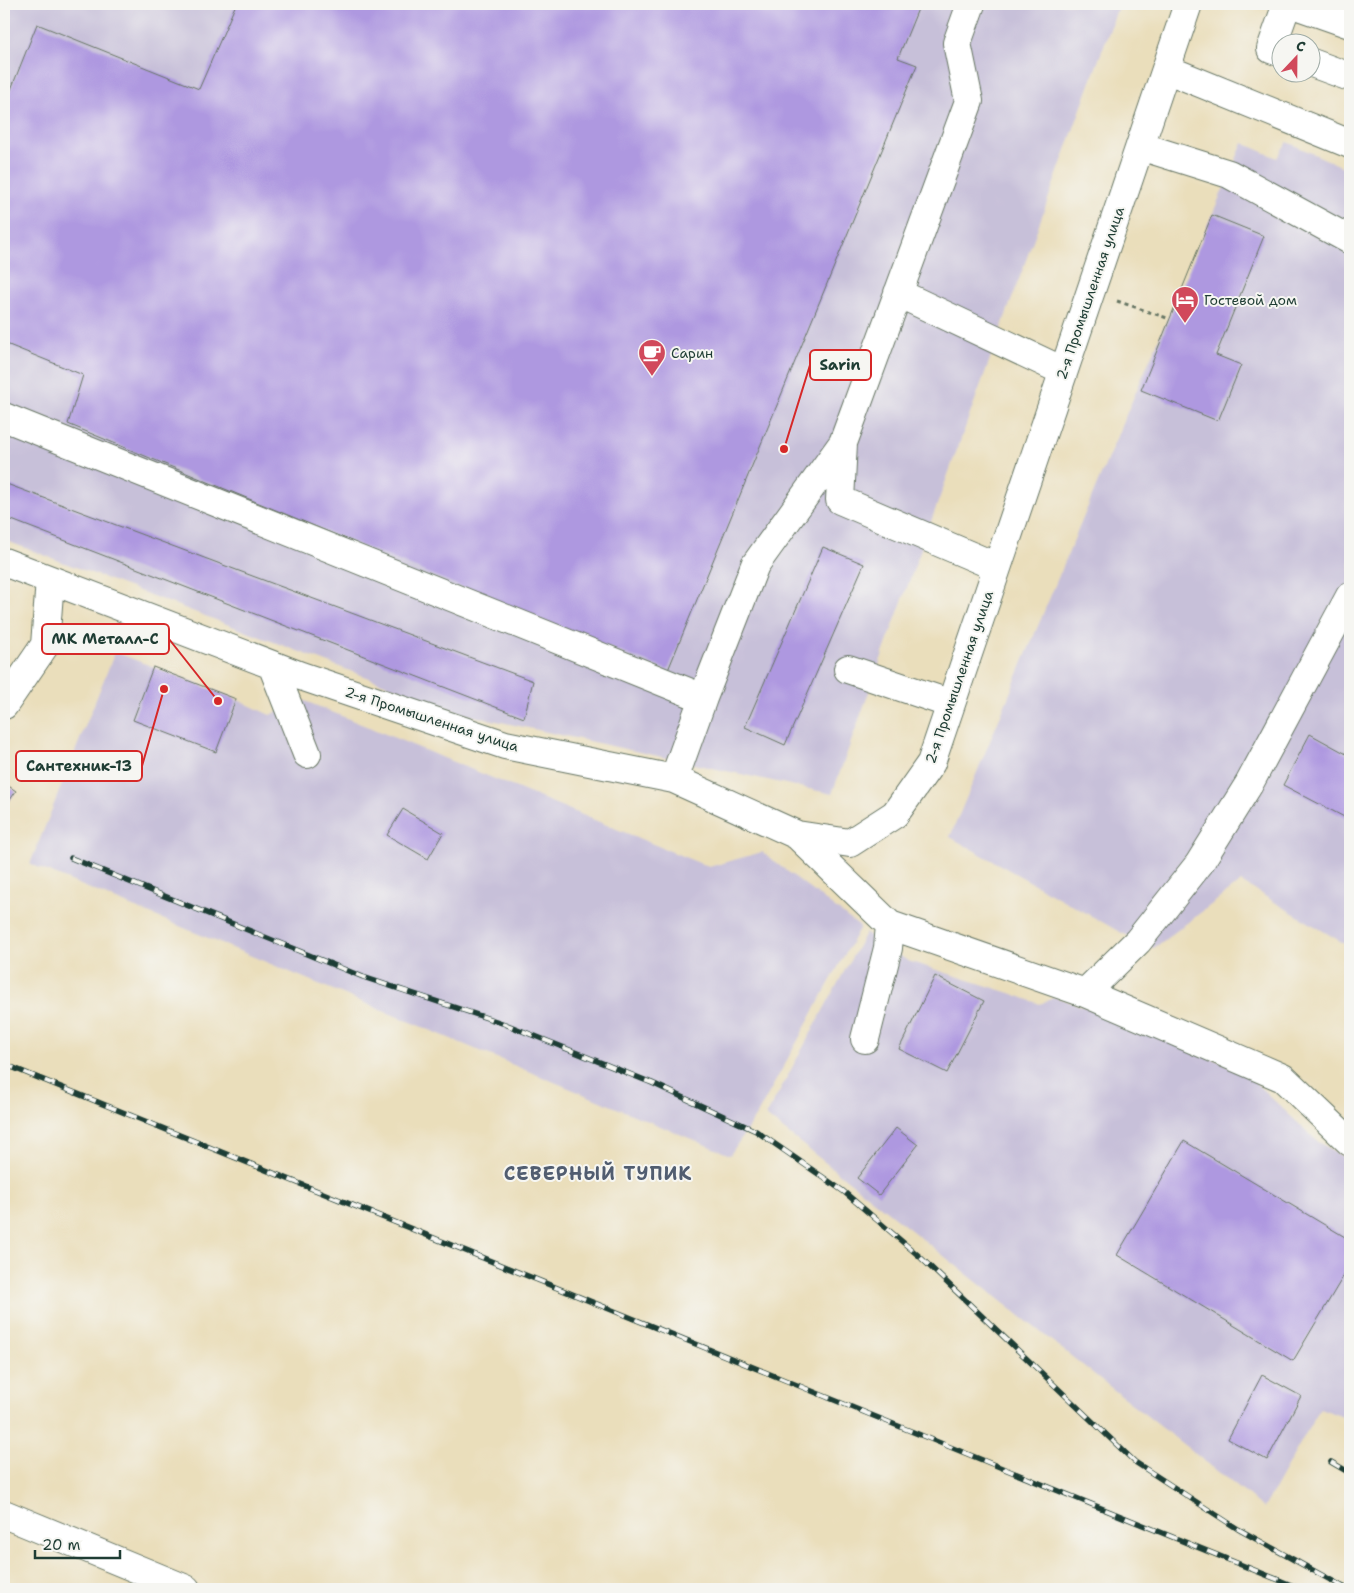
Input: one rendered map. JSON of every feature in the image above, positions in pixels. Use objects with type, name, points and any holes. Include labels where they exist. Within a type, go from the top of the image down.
[{"type":"street","points":[[674,779],[703,698],[755,565],[843,443],[969,101],[958,43],[971,4]]},
{"type":"street","points":[[1277,32],[1287,4]]},
{"type":"street","points":[[1292,4],[1350,24]]},
{"type":"street","name":"2-я Промышленная улица","points":[[4,562],[301,676],[505,745],[674,779],[797,834],[850,842],[895,814],[931,763],[1166,69],[1180,8]]},
{"type":"street","points":[[1322,67],[1350,77]]},
{"type":"street","points":[[1166,69],[1350,144]]},
{"type":"street","points":[[1140,146],[1229,174],[1350,240]]},
{"type":"street","points":[[898,293],[1063,371]]},
{"type":"street","points":[[4,418],[703,698]]},
{"type":"street","points":[[843,443],[840,500],[997,567]]},
{"type":"street","points":[[4,704],[45,645],[50,580]]},
{"type":"street","points":[[1085,993],[1138,940],[1199,864],[1249,784],[1350,596]]},
{"type":"street","points":[[272,665],[307,754]]},
{"type":"street","points":[[848,670],[951,704]]},
{"type":"street","points":[[797,834],[890,925],[1085,993],[1283,1078],[1350,1142]]},
{"type":"street","points":[[865,1039],[888,948],[890,925]]},
{"type":"street","points":[[4,1514],[186,1589]]},
{"type":"path","points":[[1090,292],[1168,318]]},
{"type":"shaded area","points":[[4,4],[1119,4],[832,794],[464,714],[4,540]]},
{"type":"shaded area","points":[[1287,142],[1350,170],[1350,947],[1241,882],[1154,948],[1120,932],[950,837],[1126,415],[1243,143],[1277,158]]},
{"type":"shaded area","points":[[115,652],[236,699],[270,715],[305,701],[709,867],[762,852],[860,927],[758,1113],[730,1155],[30,864]]},
{"type":"shaded area","points":[[865,933],[908,961],[1040,1004],[1055,997],[1112,1016],[1244,1072],[1317,1141],[1350,1161],[1350,1420],[1320,1408],[1264,1508],[766,1116]]},
{"type":"building","points":[[236,4],[920,4],[898,58],[917,65],[668,670],[592,641],[68,424],[83,375],[4,343],[4,107],[37,24],[199,89]]},
{"type":"building","points":[[1212,215],[1264,236],[1216,355],[1241,365],[1218,421],[1141,390]]},
{"type":"building","points":[[4,483],[533,681],[524,718],[4,517]]},
{"type":"building","points":[[823,547],[864,564],[785,745],[745,727]]},
{"type":"building","points":[[153,667],[236,699],[216,752],[133,720]]},
{"type":"building","points":[[1310,734],[1350,756],[1350,820],[1283,785]]},
{"type":"building","points":[[4,783],[16,791],[4,809]]},
{"type":"building","points":[[403,809],[443,833],[428,859],[387,835]]},
{"type":"building","points":[[935,976],[984,1001],[947,1073],[899,1049]]},
{"type":"building","points":[[896,1128],[918,1145],[879,1195],[857,1178]]},
{"type":"building","points":[[1184,1141],[1350,1240],[1350,1265],[1293,1361],[1117,1255]]},
{"type":"building","points":[[1262,1375],[1301,1396],[1267,1460],[1228,1439]]},
{"type":"railway","points":[[71,858],[363,977],[505,1024],[652,1083],[756,1131],[843,1191],[919,1256],[1135,1462],[1238,1529],[1347,1589]]},
{"type":"railway","points":[[4,1064],[1301,1589]]},
{"type":"railway","points":[[1331,1462],[1350,1473]]},
{"type":"place","name":"Гостевой дом","points":[[1185,324]]},
{"type":"place","name":"Сарин","points":[[652,377]]},
{"type":"place","name":"Sarin","points":[[784,449]]},
{"type":"place","name":"Сантехник-13","points":[[164,689]]},
{"type":"place","name":"МК Металл-С","points":[[218,701]]},
{"type":"district","name":"СЕВЕРНЫЙ ТУПИК","points":[[598,1173]]}]
